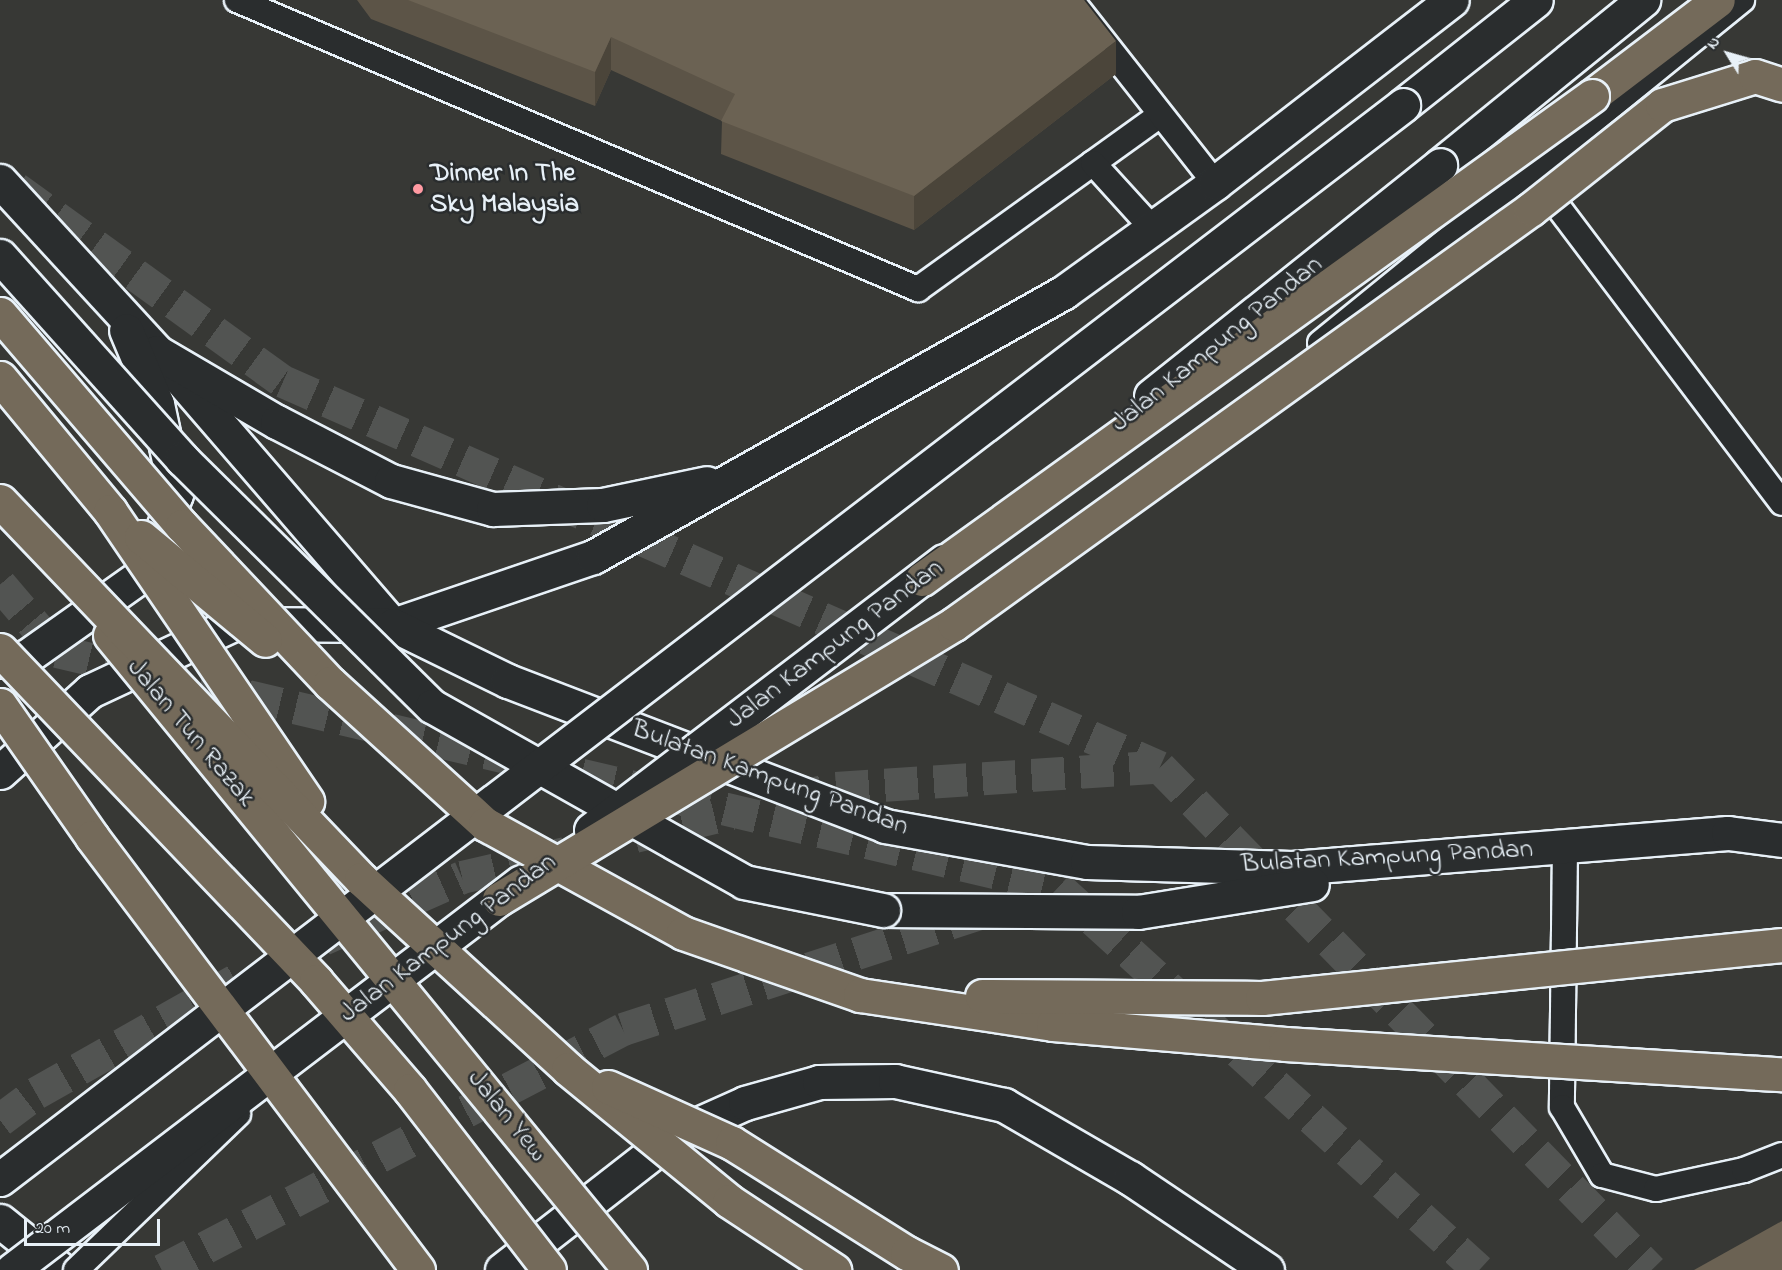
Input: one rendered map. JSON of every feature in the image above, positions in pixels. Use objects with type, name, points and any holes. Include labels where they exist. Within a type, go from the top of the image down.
[{"type":"main road","points":[[0,181],[157,352],[393,625],[592,557],[745,474],[1064,292],[1215,183],[1452,0]]},
{"type":"main road","points":[[0,1179],[1403,105],[1536,0]]},
{"type":"main road","name":"Jalan Kampung Pandan","points":[[12,1270],[922,579],[1643,0]]},
{"type":"main road","points":[[922,579],[1582,103],[1718,0]]},
{"type":"main road","points":[[499,899],[954,624],[1531,209],[1662,105],[1755,76],[1782,85]]},
{"type":"main road","points":[[0,256],[182,459],[432,706],[744,882],[883,910],[1138,912],[1521,850]]},
{"type":"main road","points":[[0,661],[26,657],[146,572],[176,494],[157,404],[117,309]]},
{"type":"main road","points":[[0,314],[182,526],[330,683],[485,824]]},
{"type":"main road","points":[[157,352],[391,481],[493,509],[603,505],[745,474]]},
{"type":"main road","points":[[0,378],[110,511],[361,879]]},
{"type":"main road","points":[[0,502],[361,879],[568,1069],[729,1201],[834,1270]]},
{"type":"main road","name":"Jalan Tun Razak","points":[[0,502],[382,964]]},
{"type":"main road","points":[[110,511],[485,824],[683,933],[860,995],[1053,1024],[1285,1044],[1782,1074]]},
{"type":"main road","name":"Bulatan Kampung Pandan","points":[[0,772],[90,691],[233,624],[393,625],[508,681],[885,826],[1087,862],[1292,868],[1728,833],[1782,840]]},
{"type":"main road","points":[[0,650],[316,981],[410,1090],[549,1270]]},
{"type":"main road","points":[[0,705],[92,837],[418,1270]]},
{"type":"main road","points":[[860,995],[1262,998],[1782,945]]},
{"type":"main road","name":"Jalan Yew","points":[[382,964],[630,1270]]},
{"type":"main road","points":[[568,1069],[732,1143],[907,1253],[941,1270]]},
{"type":"main road","points":[[502,1270],[678,1133],[745,1103],[819,1082],[895,1081],[1004,1105],[1130,1179],[1267,1270]]},
{"type":"main road","points":[[0,1221],[61,1270]]},
{"type":"lane","points":[[237,0],[918,290],[1160,115]]},
{"type":"lane","points":[[1071,0],[1215,183]]},
{"type":"lane","points":[[1051,561],[1742,0]]},
{"type":"lane","points":[[1093,163],[1153,229]]},
{"type":"lane","points":[[1532,171],[1782,502]]},
{"type":"lane","points":[[1565,847],[1562,1107],[1602,1175],[1656,1189],[1744,1170],[1782,1155]]},
{"type":"lane","points":[[76,1270],[315,1039]]},
{"type":"building","points":[[408,0],[1084,0],[1116,41],[914,196],[721,121],[735,94],[611,37],[595,72]]},
{"type":"building","points":[[1782,1221],[1782,1270],[1694,1270]]},
{"type":"tunnel","points":[[16,188],[283,381],[1160,767],[1651,1270]]},
{"type":"tunnel","points":[[0,584],[57,651],[1058,887],[1479,1270]]},
{"type":"tunnel","points":[[790,799],[836,788],[1156,767]]},
{"type":"tunnel","points":[[635,836],[731,813]]},
{"type":"tunnel","points":[[323,939],[462,877],[565,853]]},
{"type":"tunnel","points":[[162,1270],[623,1029],[980,913]]},
{"type":"tunnel","points":[[0,1120],[36,1093],[236,980]]},
{"type":"place","name":"Dinner In The Sky Malaysia","points":[[418,189]]}]
